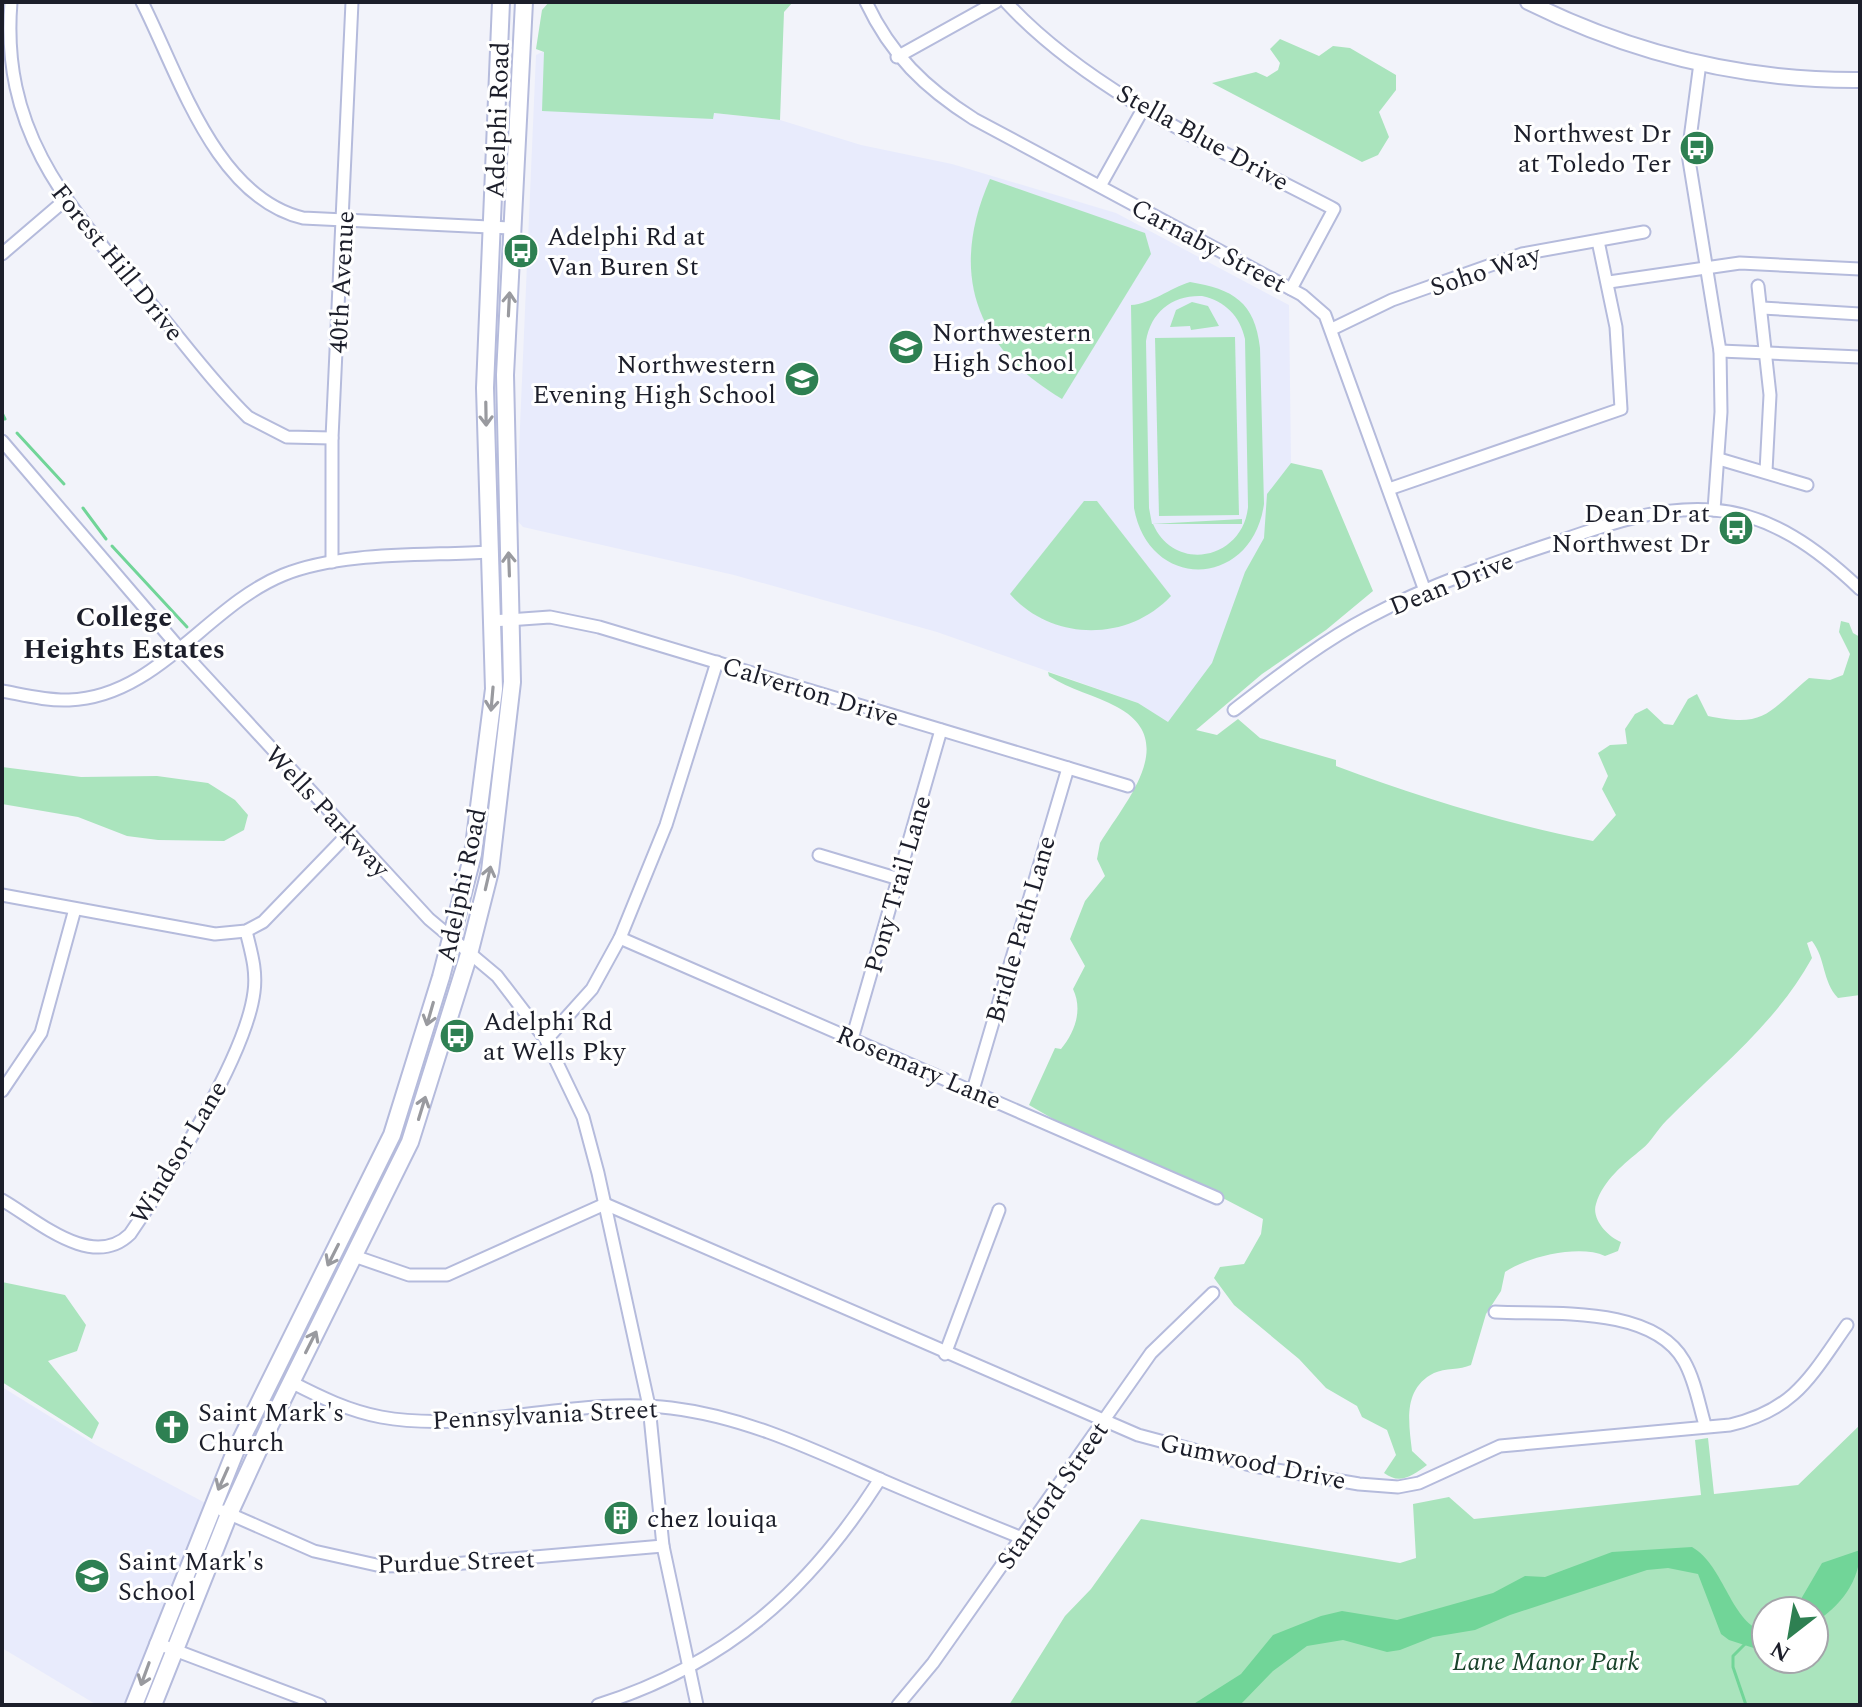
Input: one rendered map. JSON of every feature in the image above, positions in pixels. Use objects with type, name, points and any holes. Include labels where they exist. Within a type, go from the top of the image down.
[{"type":"main road","name":"Adelphi Road","points":[[134,1705],[211,1506],[252,1413],[392,1135],[451,939],[473,854],[494,689],[485,388],[501,2]]},
{"type":"main road","name":"Adelphi Road","points":[[153,1705],[229,1514],[415,1128],[469,954],[490,871],[511,694],[504,429],[525,5]]},
{"type":"street","name":"Forest Hill Drive","points":[[11,2],[11,70],[19,112],[31,145],[64,201],[248,417],[287,437],[332,438]]},
{"type":"street","points":[[142,2],[208,136],[235,177],[258,197],[284,213],[512,228]]},
{"type":"street","name":"40th Avenue","points":[[332,562],[332,438],[352,2]]},
{"type":"street","name":"Carnaby Street","points":[[866,2],[880,33],[897,57],[930,91],[974,119],[1313,303],[1332,329],[1425,591]]},
{"type":"street","points":[[897,57],[996,2]]},
{"type":"street","name":"Stella Blue Drive","points":[[1006,2],[1077,61],[1143,109],[1334,209],[1291,289]]},
{"type":"street","points":[[1528,2],[1598,34],[1644,50],[1777,76],[1860,80]]},
{"type":"street","points":[[1700,63],[1688,154],[1720,351],[1719,459],[1714,510]]},
{"type":"street","points":[[1100,186],[1143,109]]},
{"type":"street","points":[[2,254],[64,201]]},
{"type":"street","name":"Soho Way","points":[[1332,329],[1392,300],[1522,254],[1644,232]]},
{"type":"street","points":[[1389,489],[1621,409],[1616,327],[1598,241]]},
{"type":"street","points":[[1609,282],[1707,265],[1740,263],[1860,269]]},
{"type":"street","points":[[1758,286],[1768,352],[1766,471]]},
{"type":"street","points":[[1762,308],[1860,314]]},
{"type":"street","points":[[1720,351],[1860,357]]},
{"type":"street","name":"Wells Parkway","points":[[2,441],[180,649],[451,939],[515,996],[546,1040],[583,1117],[605,1204],[649,1406],[663,1546],[697,1705]]},
{"type":"street","points":[[1719,459],[1807,485]]},
{"type":"street","name":"Dean Drive","points":[[1234,710],[1340,634],[1425,591],[1629,517],[1663,510],[1714,510],[1757,519],[1786,532],[1835,565],[1860,589]]},
{"type":"street","points":[[2,691],[51,699],[89,697],[128,683],[180,649],[238,600],[295,570],[332,562],[489,552]]},
{"type":"street","name":"Calverton Drive","points":[[492,621],[550,617],[575,621],[1128,786]]},
{"type":"street","points":[[546,1040],[592,989],[620,938],[666,825],[717,662]]},
{"type":"street","name":"Pony Trail Lane","points":[[852,1039],[941,730]]},
{"type":"street","name":"Bridle Path Lane","points":[[973,1090],[1068,768]]},
{"type":"street","points":[[2,895],[215,934],[246,931],[271,915],[349,833]]},
{"type":"street","points":[[819,855],[899,879]]},
{"type":"street","points":[[2,1091],[41,1033],[53,999],[75,909]]},
{"type":"street","name":"Windsor Lane","points":[[2,1200],[88,1248],[115,1245],[130,1234],[213,1096],[243,1029],[255,979],[246,931]]},
{"type":"street","name":"Rosemary Lane","points":[[620,938],[1217,1198]]},
{"type":"street","points":[[354,1256],[409,1275],[447,1275],[605,1204]]},
{"type":"street","name":"Gumwood Drive","points":[[605,1204],[1103,1422],[1205,1456],[1317,1478],[1398,1487],[1419,1483],[1500,1446],[1746,1421],[1782,1406],[1812,1375],[1847,1325]]},
{"type":"street","points":[[945,1354],[999,1210]]},
{"type":"street","name":"Stanford Street","points":[[898,1705],[933,1663],[1161,1341],[1213,1293]]},
{"type":"street","points":[[1495,1312],[1613,1318],[1643,1327],[1667,1342],[1684,1361],[1705,1425]]},
{"type":"street","name":"Pennsylvania Street","points":[[291,1382],[339,1405],[380,1417],[414,1420],[649,1406],[672,1408],[756,1427],[822,1451],[880,1479],[1022,1538]]},
{"type":"street","points":[[598,1705],[688,1669],[748,1631],[799,1586],[841,1536],[880,1479]]},
{"type":"street","name":"Purdue Street","points":[[211,1506],[314,1551],[381,1566],[441,1565],[663,1546]]},
{"type":"street","points":[[156,1643],[320,1705]]},
{"type":"shaded area","name":"Northwestern High School","points":[[544,51],[713,113],[780,120],[861,145],[952,164],[1116,213],[1289,305],[1291,463],[1280,574],[1168,723],[1138,703],[937,632],[734,575],[523,527],[516,519],[536,55]]},
{"type":"shaded area","name":"Saint Mark's School","points":[[2,1387],[96,1445],[211,1506],[127,1705],[97,1705],[2,1648]]},
{"type":"shaded area","points":[[1692,1547],[1713,1567],[1736,1607],[1750,1623],[1750,1647],[1721,1634],[1698,1574],[1668,1568],[1647,1570],[1510,1615],[1475,1630],[1433,1637],[1400,1650],[1387,1652],[1343,1640],[1307,1646],[1273,1671],[1240,1705],[1192,1705],[1241,1674],[1273,1635],[1321,1616],[1342,1611],[1397,1620],[1493,1593],[1525,1576],[1545,1577],[1612,1552]]},
{"type":"shaded area","points":[[1860,1550],[1853,1582],[1830,1611],[1830,1595],[1803,1595],[1822,1563]]},
{"type":"green space","points":[[549,2],[793,2],[784,12],[780,120],[714,113],[713,119],[542,111],[544,52],[536,49],[542,10]]},
{"type":"green space","points":[[1280,39],[1319,56],[1333,46],[1350,48],[1396,75],[1396,90],[1379,112],[1389,137],[1378,155],[1362,162],[1212,83],[1256,72],[1267,77],[1278,70],[1280,63],[1270,49]]},
{"type":"green space","points":[[990,179],[1145,233],[1151,254],[1062,399],[1008,356],[990,331],[978,304],[972,276],[972,245],[978,213]]},
{"type":"green space","points":[[1190,282],[1205,285],[1239,300],[1253,319],[1260,348],[1264,504],[1256,532],[1241,552],[1222,565],[1200,569],[1179,566],[1159,555],[1143,535],[1134,508],[1131,305],[1146,302]],"holes":[[[1191,296],[1210,298],[1235,317],[1245,339],[1248,507],[1243,525],[1234,539],[1207,554],[1191,554],[1176,550],[1163,540],[1153,524],[1242,524],[1242,519],[1152,524],[1149,508],[1146,341],[1158,314],[1172,302]]]},
{"type":"green space","points":[[1192,302],[1208,306],[1219,326],[1191,330],[1190,326],[1170,327],[1176,310]]},
{"type":"green space","points":[[1235,337],[1239,515],[1159,516],[1155,338]]},
{"type":"green space","points":[[1291,463],[1322,470],[1373,591],[1326,630],[1262,674],[1196,730],[1217,735],[1238,719],[1260,738],[1336,760],[1336,766],[1399,788],[1463,809],[1593,841],[1616,815],[1602,789],[1608,776],[1598,753],[1610,745],[1627,744],[1625,729],[1635,714],[1647,708],[1664,724],[1673,725],[1688,699],[1697,694],[1708,716],[1742,720],[1764,715],[1809,678],[1830,680],[1843,675],[1850,654],[1839,632],[1841,621],[1849,623],[1853,633],[1860,637],[1860,995],[1838,998],[1829,984],[1820,955],[1812,941],[1807,943],[1812,958],[1781,1004],[1745,1045],[1615,1173],[1599,1195],[1596,1216],[1606,1232],[1621,1242],[1618,1251],[1605,1256],[1582,1251],[1554,1254],[1526,1261],[1505,1272],[1501,1291],[1486,1314],[1471,1365],[1434,1373],[1417,1388],[1410,1408],[1412,1451],[1427,1465],[1401,1479],[1384,1473],[1396,1455],[1387,1430],[1362,1417],[1357,1406],[1326,1388],[1299,1359],[1234,1305],[1214,1278],[1220,1267],[1244,1264],[1261,1234],[1263,1219],[1194,1183],[1067,1127],[1029,1105],[1055,1048],[1061,1049],[1074,1028],[1077,1005],[1073,989],[1085,966],[1070,939],[1085,901],[1105,876],[1097,859],[1100,843],[1133,791],[1146,754],[1145,737],[1136,721],[1117,707],[1057,681],[1048,672],[1138,703],[1168,722],[1212,663],[1245,572],[1264,538],[1267,494]]},
{"type":"green space","points":[[1084,501],[1097,501],[1171,596],[1134,622],[1090,630],[1068,628],[1027,610],[1010,594]]},
{"type":"green space","points":[[2,767],[81,777],[157,776],[208,783],[235,800],[248,815],[244,830],[224,841],[127,836],[78,817],[2,804]]},
{"type":"green space","points":[[2,1282],[65,1295],[86,1325],[77,1351],[48,1361],[99,1423],[92,1439],[2,1382]]},
{"type":"green space","name":"Lane Manor Park","points":[[1860,1425],[1860,1705],[1009,1705],[1065,1616],[1091,1589],[1141,1519],[1400,1563],[1416,1558],[1413,1504],[1449,1497],[1474,1519],[1701,1495],[1695,1440],[1708,1438],[1714,1494],[1798,1485]]},
{"type":"waterway","points":[[2,413],[5,419]]},
{"type":"waterway","points":[[17,433],[64,484]]},
{"type":"waterway","points":[[83,508],[106,539]]},
{"type":"waterway","points":[[112,546],[187,627]]},
{"type":"waterway","points":[[1745,1644],[1733,1656],[1733,1667],[1746,1705]]},
{"type":"place","name":"Northwest Dr at Toledo Ter","points":[[1697,148]]},
{"type":"place","name":"Adelphi Rd at Van Buren St","points":[[521,251]]},
{"type":"place","name":"Northwestern High School","points":[[906,347]]},
{"type":"place","name":"Northwestern Evening High School","points":[[802,379]]},
{"type":"place","name":"Dean Dr at Northwest Dr","points":[[1736,528]]},
{"type":"place","name":"Adelphi Rd at Wells Pky","points":[[457,1036]]},
{"type":"place","name":"Saint Mark's Church","points":[[172,1427]]},
{"type":"place","name":"chez louiqa","points":[[621,1518]]},
{"type":"place","name":"Saint Mark's School","points":[[92,1576]]},
{"type":"district","name":"College Heights Estates","points":[[124,632]]}]
